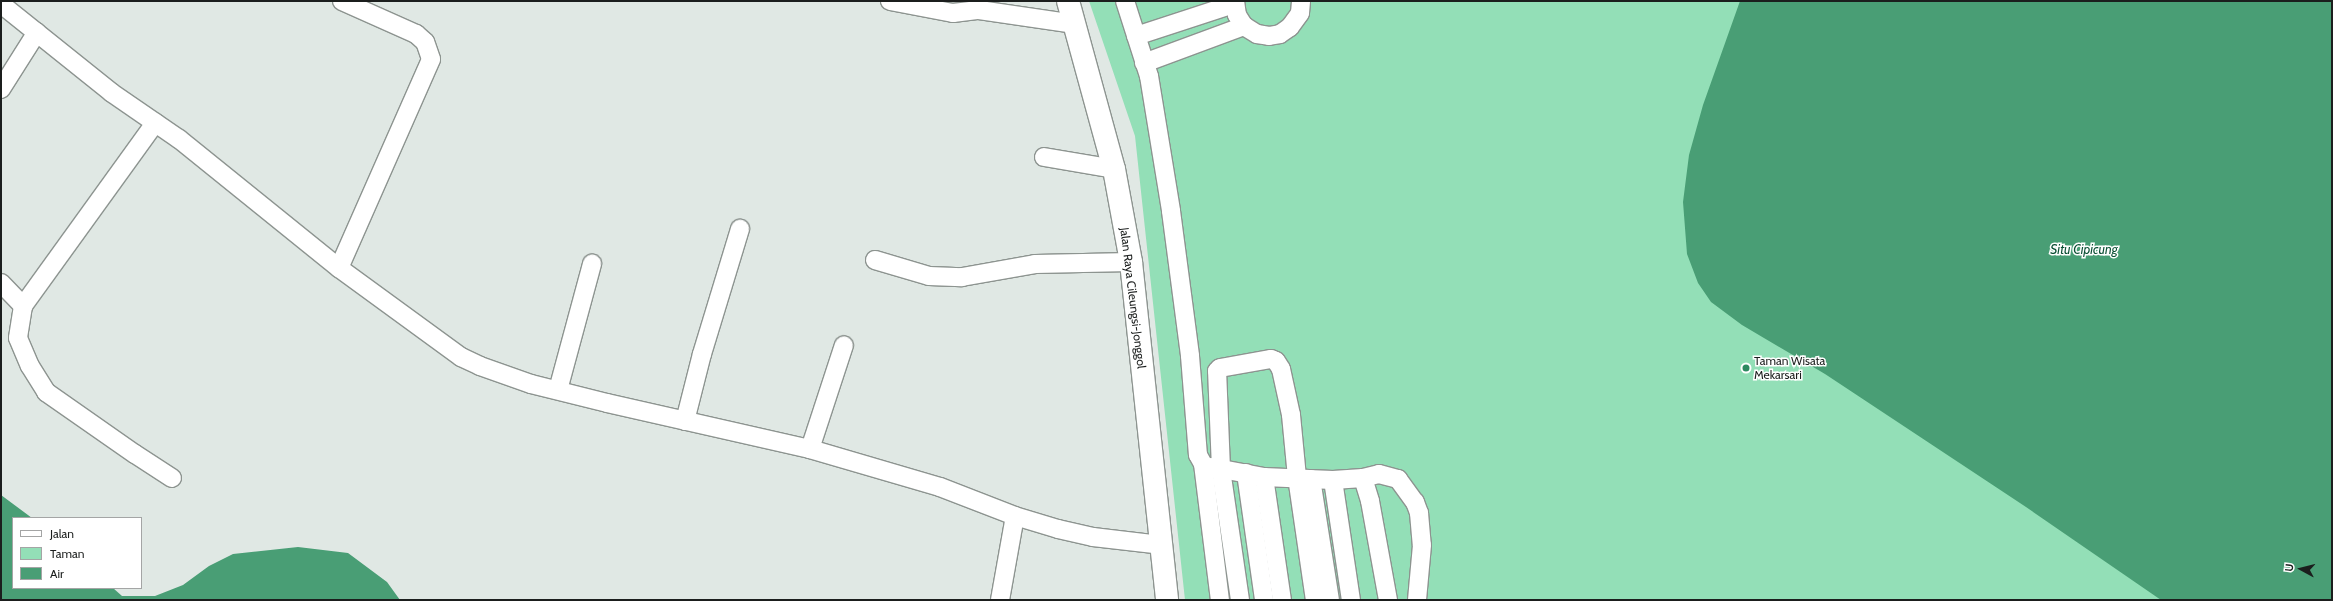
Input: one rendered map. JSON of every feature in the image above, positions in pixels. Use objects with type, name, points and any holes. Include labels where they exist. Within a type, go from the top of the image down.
[{"type":"main road","name":"Jalan Raya Cileungsi-Jonggol","points":[[1068,1],[1114,169],[1131,262],[1167,600]]},
{"type":"street","points":[[339,268],[431,60],[425,42],[416,34],[342,1]]},
{"type":"street","points":[[890,1],[953,13],[979,10],[1075,24]]},
{"type":"street","points":[[1124,1],[1149,76],[1171,211],[1190,356],[1198,455],[1203,464],[1220,600]]},
{"type":"street","points":[[1136,36],[1234,2],[1237,15],[1244,26],[1257,34],[1269,36],[1280,34],[1290,27],[1297,18],[1301,1]]},
{"type":"street","points":[[8,5],[37,32],[112,93],[179,139],[339,268],[461,357],[499,373],[558,390],[685,421],[810,448],[940,487],[1014,516],[1093,537],[1161,545]]},
{"type":"street","points":[[1144,63],[1244,26]]},
{"type":"street","points":[[1,89],[37,32]]},
{"type":"street","points":[[155,123],[23,306],[18,338],[30,366],[46,392],[172,478]]},
{"type":"street","points":[[1044,157],[1114,169]]},
{"type":"street","points":[[685,421],[702,354],[740,229]]},
{"type":"street","points":[[875,260],[929,276],[962,277],[1035,264],[1131,262]]},
{"type":"street","points":[[558,390],[592,264]]},
{"type":"street","points":[[1,283],[23,306]]},
{"type":"street","points":[[810,448],[844,345]]},
{"type":"street","points":[[1240,600],[1221,469],[1217,371],[1220,368],[1271,359],[1276,361],[1281,368],[1330,600]]},
{"type":"street","points":[[1203,464],[1264,477],[1333,480],[1363,478],[1379,474],[1398,479],[1414,502],[1419,513],[1422,544],[1417,600]]},
{"type":"street","points":[[1246,473],[1264,600]]},
{"type":"street","points":[[1264,477],[1282,600]]},
{"type":"street","points":[[1304,478],[1315,600]]},
{"type":"street","points":[[1363,478],[1370,501],[1388,600]]},
{"type":"street","points":[[1333,480],[1351,600]]},
{"type":"street","points":[[1000,600],[1014,516]]},
{"type":"green space","name":"Taman Wisata Mekarsari","points":[[1089,1],[2332,1],[2332,600],[1185,600],[1135,136]]},
{"type":"water","name":"Situ Cipicung","points":[[1740,1],[2332,1],[2332,600],[2161,600],[2026,507],[1825,374],[1742,325],[1711,302],[1698,283],[1687,254],[1683,202],[1689,155],[1703,105]]},
{"type":"water","points":[[1,495],[31,517],[12,517],[12,589],[114,589],[122,596],[155,596],[183,585],[209,566],[233,554],[298,547],[348,553],[387,582],[400,600],[1,600]]},
{"type":"place","name":"Taman Wisata Mekarsari","points":[[1746,368]]}]
